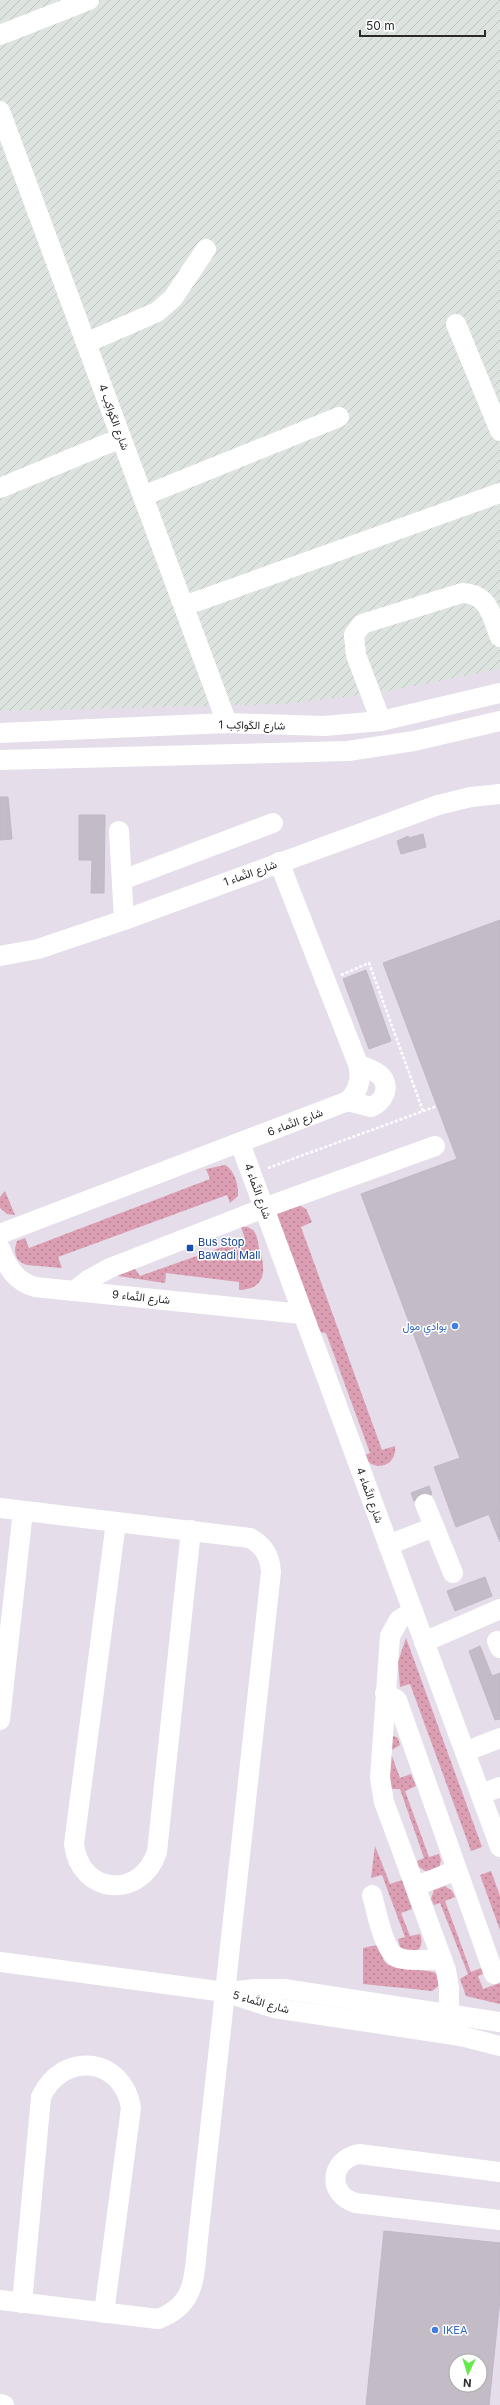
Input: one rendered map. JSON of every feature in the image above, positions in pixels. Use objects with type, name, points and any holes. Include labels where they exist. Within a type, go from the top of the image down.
[{"type":"street","points":[[0,35],[89,0]]},
{"type":"street","name":"شارع الكَواكِب 4","points":[[0,111],[227,723]]},
{"type":"street","points":[[86,343],[157,312],[173,298],[206,249]]},
{"type":"street","points":[[456,324],[500,432]]},
{"type":"street","points":[[143,496],[339,417]]},
{"type":"street","points":[[0,488],[121,438]]},
{"type":"street","points":[[184,606],[500,492]]},
{"type":"street","points":[[381,721],[373,695],[356,655],[354,635],[362,624],[462,593],[481,597],[488,608],[500,637]]},
{"type":"street","name":"شارع الكَواكِب 1","points":[[0,733],[227,723],[324,726],[381,721],[500,693]]},
{"type":"street","points":[[0,760],[348,751],[414,741],[500,721]]},
{"type":"street","name":"شارع النَّماء 1","points":[[0,956],[38,949],[124,920],[438,805],[471,797],[500,794]]},
{"type":"street","points":[[122,880],[273,823]]},
{"type":"street","points":[[119,831],[124,920]]},
{"type":"street","points":[[279,862],[358,1064],[359,1084],[348,1101],[371,1107],[380,1101],[385,1091],[384,1080],[380,1076],[358,1064]]},
{"type":"street","name":"شارع النَّماء 6","points":[[0,1234],[348,1101]]},
{"type":"street","name":"شارع النَّماء 4","points":[[240,1143],[500,1847]]},
{"type":"street","points":[[74,1291],[88,1280],[110,1268],[264,1208],[434,1146]]},
{"type":"street","name":"شارع النَّماء 9","points":[[0,1248],[12,1274],[27,1284],[74,1291],[302,1314]]},
{"type":"street","points":[[425,1504],[453,1574]]},
{"type":"street","points":[[0,1508],[250,1538],[259,1543],[266,1552],[270,1562],[198,2239],[192,2285],[188,2297],[181,2307],[170,2315],[158,2319],[0,2300]]},
{"type":"street","points":[[0,1720],[23,1510]]},
{"type":"street","points":[[116,1522],[74,1844],[77,1859],[84,1871],[101,1882],[110,1885],[119,1885],[136,1880],[150,1868],[157,1852],[191,1530]]},
{"type":"street","points":[[388,1545],[434,1527]]},
{"type":"street","points":[[424,1642],[500,1609]]},
{"type":"street","points":[[413,1611],[398,1620],[393,1627],[390,1636],[379,1771],[382,1794],[442,1960],[449,1988],[449,2014]]},
{"type":"street","points":[[386,1693],[397,1700],[494,1974]]},
{"type":"street","points":[[477,1747],[500,1738]]},
{"type":"street","points":[[481,1794],[500,1787]]},
{"type":"street","points":[[416,1886],[457,1870]]},
{"type":"street","points":[[372,1894],[388,1947],[394,1955],[405,1959],[442,1960]]},
{"type":"street","points":[[0,1962],[225,1992]]},
{"type":"street","name":"شارع النَّماء 5","points":[[225,1992],[255,1988],[284,1989],[500,2022]]},
{"type":"street","name":"شارع النَّماء 5","points":[[225,1992],[274,2008],[461,2036],[500,2046]]},
{"type":"street","points":[[22,2303],[41,2096],[53,2078],[62,2071],[83,2065],[94,2066],[108,2071],[120,2081],[130,2098],[131,2108],[104,2313]]},
{"type":"street","points":[[500,2172],[359,2154],[346,2158],[341,2163],[337,2168],[335,2181],[344,2198],[356,2203],[500,2220]]},
{"type":"street","points":[[0,2404],[4,2405]]},
{"type":"path","points":[[325,981],[369,963],[423,1111]]},
{"type":"path","points":[[255,1184],[269,1179],[265,1169],[437,1106]]},
{"type":"shaded area","points":[[0,0],[500,0],[500,669],[377,693],[284,704],[0,711]]},
{"type":"shaded area","points":[[225,1165],[231,1170],[238,1188],[238,1196],[230,1203],[227,1195],[58,1257],[62,1268],[27,1265],[20,1261],[16,1256],[15,1249],[17,1241],[25,1238],[29,1248],[210,1179],[206,1169]]},
{"type":"shaded area","points":[[5,1191],[15,1215],[7,1214],[0,1208],[0,1197]]},
{"type":"shaded area","points":[[297,1204],[306,1209],[312,1222],[301,1227],[382,1450],[395,1446],[395,1453],[392,1459],[389,1463],[384,1465],[373,1465],[363,1456],[370,1453],[326,1333],[318,1332],[277,1216],[279,1211]]},
{"type":"shaded area","points":[[241,1227],[249,1227],[253,1230],[257,1238],[263,1263],[262,1276],[259,1282],[255,1286],[248,1289],[239,1290],[239,1282],[166,1273],[165,1283],[118,1276],[118,1274],[135,1269],[140,1276],[245,1239]]},
{"type":"shaded area","points":[[406,1638],[482,1847],[471,1851],[410,1684],[400,1687],[398,1662]]},
{"type":"shaded area","points":[[394,1736],[398,1738],[400,1745],[390,1751],[400,1778],[411,1774],[416,1786],[405,1791],[429,1857],[439,1854],[441,1860],[439,1869],[427,1872],[419,1867],[417,1861],[424,1858],[400,1789],[390,1789],[385,1739]]},
{"type":"shaded area","points":[[375,1846],[390,1884],[402,1880],[412,1909],[401,1913],[410,1936],[420,1934],[421,1946],[415,1952],[412,1953],[400,1947],[398,1939],[405,1937],[382,1875],[371,1878]]},
{"type":"shaded area","points":[[491,1871],[500,1896],[500,1930],[480,1875]]},
{"type":"shaded area","points":[[445,1886],[452,1891],[455,1897],[445,1901],[471,1972],[481,1968],[483,1974],[478,1976],[483,1989],[500,1983],[500,2004],[466,1996],[460,1979],[468,1974],[440,1903],[434,1905],[431,1899],[434,1890]]},
{"type":"shaded area","points":[[381,1944],[383,1958],[389,1965],[401,1969],[436,1973],[441,1984],[432,1991],[363,1984],[363,1948]]},
{"type":"building","points":[[0,797],[8,797],[12,839],[0,840]]},
{"type":"building","points":[[79,815],[105,815],[104,893],[91,893],[92,860],[79,860]]},
{"type":"building","points":[[423,834],[426,847],[401,854],[397,841],[408,836],[409,838]]},
{"type":"building","name":"بوادي مول","points":[[500,920],[500,1510],[456,1527],[434,1467],[460,1458],[361,1194],[457,1159],[383,963]]},
{"type":"building","points":[[366,970],[391,1041],[369,1049],[343,979]]},
{"type":"building","points":[[429,1486],[432,1494],[414,1501],[411,1493]]},
{"type":"building","points":[[500,1510],[500,1542],[489,1515]]},
{"type":"building","points":[[485,1577],[492,1596],[455,1611],[447,1591]]},
{"type":"building","points":[[480,1646],[492,1676],[500,1673],[500,1719],[495,1720],[469,1651]]},
{"type":"building","name":"IKEA","points":[[384,2231],[500,2243],[500,2299],[489,2405],[366,2405]]},
{"type":"place","name":"Bus Stop Bawadi Mall","points":[[190,1248]]},
{"type":"place","name":"بوادي مول","points":[[455,1326]]},
{"type":"place","name":"IKEA","points":[[435,2330]]}]
